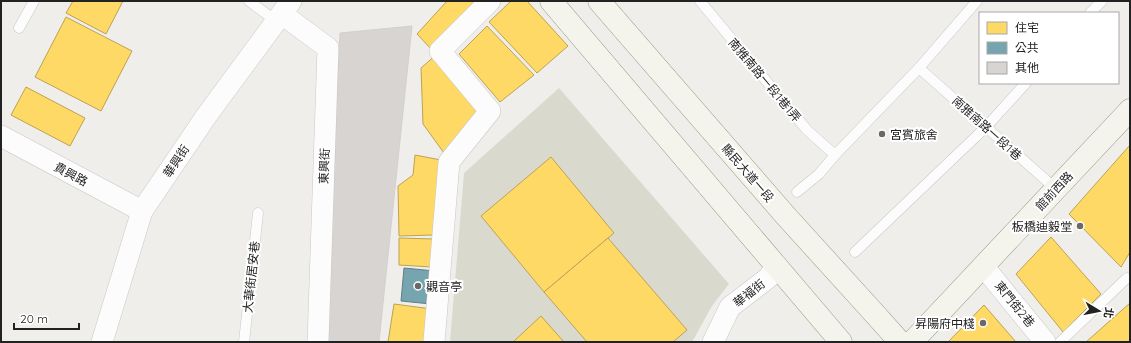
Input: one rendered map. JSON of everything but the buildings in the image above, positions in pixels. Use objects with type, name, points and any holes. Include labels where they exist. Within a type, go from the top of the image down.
[{"type":"main road","points":[[551,1],[841,342]]},
{"type":"main road","name":"縣民大道一段","points":[[599,1],[784,215],[900,342]]},
{"type":"main road","name":"館前西路","points":[[912,342],[1130,110]]},
{"type":"street","points":[[434,342],[449,162],[490,111],[440,51],[490,1]]},
{"type":"street","name":"華興街","points":[[102,342],[142,211],[207,115],[283,12]]},
{"type":"street","name":"東興街","points":[[283,12],[328,48],[318,342]]},
{"type":"street","name":"貴興路","points":[[1,136],[142,211]]},
{"type":"street","name":"華福街","points":[[713,342],[730,307],[768,278],[777,266]]},
{"type":"street","name":"東門街2巷","points":[[984,266],[1045,342]]},
{"type":"lane","points":[[19,28],[34,1]]},
{"type":"lane","points":[[248,1],[283,12]]},
{"type":"lane","name":"南雅南路一段1巷1弄","points":[[700,1],[807,130],[836,155]]},
{"type":"lane","points":[[797,192],[819,174],[919,68],[977,1]]},
{"type":"lane","points":[[1091,12],[1102,1]]},
{"type":"lane","name":"南雅南路一段1巷","points":[[919,68],[1056,189]]},
{"type":"lane","points":[[855,252],[986,127],[1025,84]]},
{"type":"lane","name":"大華街居安巷","points":[[244,342],[258,213]]},
{"type":"lane","points":[[1060,342],[1127,278]]},
{"type":"shaded area","points":[[559,88],[729,284],[712,306],[692,342],[450,342],[464,173]]},
{"type":"place","name":"宮賓旅舍","points":[[882,134]]},
{"type":"place","name":"板橋迪毅堂","points":[[1080,226]]},
{"type":"place","name":"觀音亭","points":[[418,286]]},
{"type":"place","name":"昇陽府中棧","points":[[983,323]]}]
